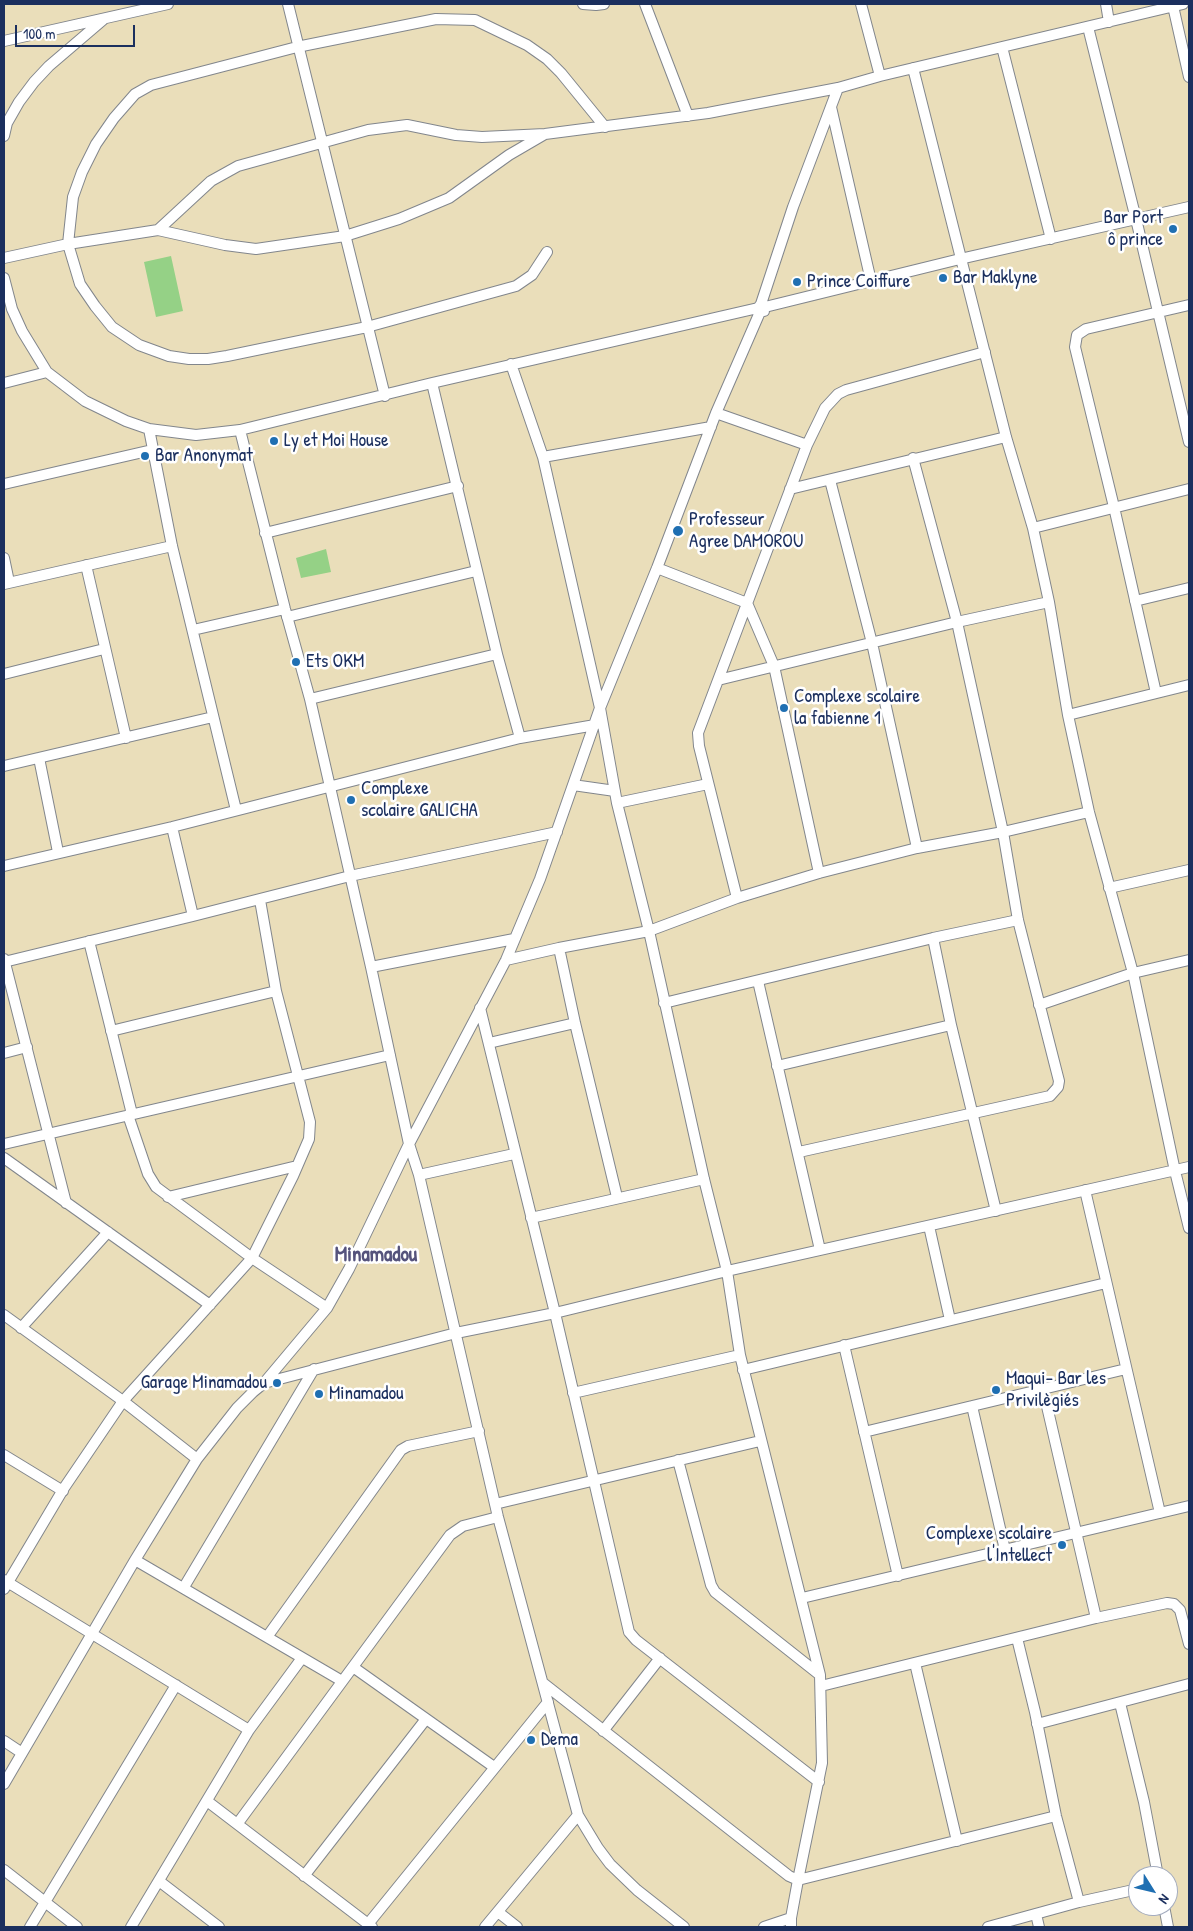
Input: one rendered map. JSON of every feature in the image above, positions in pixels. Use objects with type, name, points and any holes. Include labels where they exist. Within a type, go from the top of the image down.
[{"type":"street","points":[[4,41],[153,5],[168,4]]},
{"type":"street","points":[[288,4],[321,144],[385,396]]},
{"type":"street","points":[[583,4],[596,6],[604,4]]},
{"type":"street","points":[[644,4],[688,116]]},
{"type":"street","points":[[860,4],[880,76]]},
{"type":"street","points":[[1106,4],[1109,22]]},
{"type":"street","points":[[158,230],[211,181],[224,172],[238,166],[368,130],[407,126],[456,135],[473,136],[545,134],[688,116],[838,88],[880,76],[1183,4]]},
{"type":"street","points":[[1172,6],[1189,76]]},
{"type":"street","points":[[4,136],[7,123],[19,102],[34,82],[105,18]]},
{"type":"street","points":[[547,252],[532,275],[516,286],[367,327],[226,356],[199,359],[169,356],[139,345],[112,327],[80,284],[68,244],[73,197],[82,172],[96,144],[114,118],[135,94],[151,84],[297,47],[436,19],[475,20],[527,46],[547,60],[561,73],[605,127]]},
{"type":"street","points":[[1088,27],[1189,442]]},
{"type":"street","points":[[1002,47],[1051,239]]},
{"type":"street","points":[[913,68],[1006,437],[1033,528],[1049,602],[1068,715],[1088,812],[1133,973],[1189,1228]]},
{"type":"street","points":[[4,1784],[91,1634],[197,1459],[237,1408],[264,1383],[327,1308],[349,1269],[409,1144],[506,960],[557,832],[600,708],[657,568],[716,413],[761,308],[793,207],[838,88]]},
{"type":"street","points":[[830,107],[871,281]]},
{"type":"street","points":[[4,258],[68,244],[158,230],[243,248],[256,248],[345,236],[399,219],[449,198],[509,155],[545,134]]},
{"type":"street","points":[[4,278],[12,309],[22,332],[47,372],[85,401],[126,421],[150,429],[196,435],[213,434],[240,430],[511,364],[761,308],[960,259],[1189,207]]},
{"type":"street","points":[[1156,692],[1075,347],[1077,335],[1086,329],[1189,305]]},
{"type":"street","points":[[737,898],[708,784],[698,733],[790,489],[820,416],[830,400],[846,390],[985,352]]},
{"type":"street","points":[[511,364],[543,457],[600,708],[617,803],[649,931],[704,1179],[727,1271],[740,1355],[820,1675],[822,1763],[791,1923],[764,1927]]},
{"type":"street","points":[[4,383],[47,372]]},
{"type":"street","points":[[432,383],[458,486],[476,571],[520,738]]},
{"type":"street","points":[[716,413],[807,445]]},
{"type":"street","points":[[543,457],[711,428]]},
{"type":"street","points":[[150,429],[152,450],[172,546],[236,810]]},
{"type":"street","points":[[240,430],[265,533],[310,699],[409,1144],[419,1175],[498,1517],[578,1816],[598,1848],[622,1876],[684,1927]]},
{"type":"street","points":[[790,489],[1006,437]]},
{"type":"street","points":[[4,484],[152,450]]},
{"type":"street","points":[[799,1152],[1050,1096],[1056,1092],[1059,1081],[1018,920],[1003,832],[957,622],[913,458]]},
{"type":"street","points":[[830,480],[872,643],[917,848]]},
{"type":"street","points":[[265,533],[458,486]]},
{"type":"street","points":[[1033,528],[1189,488]]},
{"type":"street","points":[[4,558],[6,583],[172,546]]},
{"type":"street","points":[[86,565],[104,650],[126,738]]},
{"type":"street","points":[[657,568],[747,603],[774,666],[819,872]]},
{"type":"street","points":[[193,630],[286,613],[476,571]]},
{"type":"street","points":[[1135,601],[1189,588]]},
{"type":"street","points":[[718,680],[957,622],[1049,602]]},
{"type":"street","points":[[4,674],[104,650]]},
{"type":"street","points":[[310,699],[497,654]]},
{"type":"street","points":[[1068,715],[1189,685]]},
{"type":"street","points":[[4,766],[213,717]]},
{"type":"street","points":[[4,866],[331,788],[520,738],[595,725]]},
{"type":"street","points":[[39,758],[58,852]]},
{"type":"street","points":[[617,803],[708,784]]},
{"type":"street","points":[[573,785],[615,791]]},
{"type":"street","points":[[506,960],[649,931],[737,898],[819,872],[917,848],[1003,832],[1088,812]]},
{"type":"street","points":[[172,827],[193,916]]},
{"type":"street","points":[[66,1203],[4,961],[260,900],[350,876],[557,832]]},
{"type":"street","points":[[1109,888],[1189,870]]},
{"type":"street","points":[[249,1730],[5,1584],[123,1400],[252,1258],[298,1166],[310,1131],[310,1122],[276,990],[260,900]]},
{"type":"street","points":[[664,1002],[933,938],[1018,920]]},
{"type":"street","points":[[933,938],[951,1025],[996,1211]]},
{"type":"street","points":[[371,968],[514,939]]},
{"type":"street","points":[[89,941],[130,1115],[148,1174],[156,1187],[252,1258],[327,1308]]},
{"type":"street","points":[[559,948],[617,1197]]},
{"type":"street","points":[[1039,1005],[1133,973],[1189,960]]},
{"type":"street","points":[[758,981],[799,1152],[820,1250]]},
{"type":"street","points":[[111,1032],[276,990]]},
{"type":"street","points":[[480,1008],[514,1154],[555,1313],[627,1627],[636,1640],[819,1782]]},
{"type":"street","points":[[489,1044],[575,1023]]},
{"type":"street","points":[[777,1066],[951,1025]]},
{"type":"street","points":[[4,1053],[27,1047]]},
{"type":"street","points":[[4,1144],[390,1055]]},
{"type":"street","points":[[419,1175],[514,1154]]},
{"type":"street","points":[[4,1158],[210,1305]]},
{"type":"street","points":[[168,1197],[298,1166]]},
{"type":"street","points":[[264,1383],[456,1333],[555,1313],[727,1271],[1189,1167]]},
{"type":"street","points":[[531,1218],[617,1197],[704,1179]]},
{"type":"street","points":[[1085,1190],[1160,1513]]},
{"type":"street","points":[[929,1226],[950,1320]]},
{"type":"street","points":[[21,1328],[108,1232]]},
{"type":"street","points":[[744,1370],[1106,1283]]},
{"type":"street","points":[[5,1319],[21,1328],[123,1400],[197,1459]]},
{"type":"street","points":[[844,1345],[898,1576]]},
{"type":"street","points":[[573,1393],[740,1355]]},
{"type":"street","points":[[184,1587],[314,1369]]},
{"type":"street","points":[[864,1432],[1126,1369]]},
{"type":"street","points":[[1042,1389],[1096,1618]]},
{"type":"street","points":[[972,1406],[1005,1550]]},
{"type":"street","points":[[267,1637],[402,1450],[408,1446],[479,1431]]},
{"type":"street","points":[[495,1504],[760,1441]]},
{"type":"street","points":[[4,1455],[63,1491]]},
{"type":"street","points":[[678,1460],[711,1585],[715,1592],[820,1675]]},
{"type":"street","points":[[802,1598],[1189,1506]]},
{"type":"street","points":[[238,1823],[450,1535],[463,1526],[498,1517]]},
{"type":"street","points":[[135,1560],[342,1681]]},
{"type":"street","points":[[821,1686],[1096,1618],[1167,1603],[1174,1604],[1180,1610],[1189,1644]]},
{"type":"street","points":[[1017,1638],[1056,1816],[1079,1902]]},
{"type":"street","points":[[131,1927],[249,1730],[302,1658]]},
{"type":"street","points":[[603,1730],[660,1658]]},
{"type":"street","points":[[914,1663],[957,1841]]},
{"type":"street","points":[[353,1667],[494,1767]]},
{"type":"street","points":[[543,1683],[789,1876],[798,1880],[1056,1816]]},
{"type":"street","points":[[1037,1724],[1189,1684]]},
{"type":"street","points":[[30,1927],[176,1685]]},
{"type":"street","points":[[208,1801],[370,1926],[494,1767],[548,1702]]},
{"type":"street","points":[[1120,1703],[1144,1802],[1156,1866]]},
{"type":"street","points":[[304,1876],[426,1719]]},
{"type":"street","points":[[4,1741],[22,1753]]},
{"type":"street","points":[[485,1927],[578,1816]]},
{"type":"street","points":[[4,1870],[77,1927]]},
{"type":"street","points":[[159,1881],[219,1927]]},
{"type":"street","points":[[988,1927],[1079,1902],[1128,1891]]},
{"type":"street","points":[[498,1912],[517,1927]]},
{"type":"street","points":[[1036,1914],[1039,1927]]},
{"type":"green space","points":[[171,256],[183,311],[156,317],[144,262]]},
{"type":"green space","points":[[326,549],[331,572],[301,578],[296,558]]},
{"type":"place","name":"Bar Port ô prince","points":[[1173,229]]},
{"type":"place","name":"Bar Maklyne","points":[[943,278]]},
{"type":"place","name":"Prince Coiffure","points":[[797,282]]},
{"type":"place","name":"Ly et Moi House","points":[[274,441]]},
{"type":"place","name":"Bar Anonymat","points":[[145,456]]},
{"type":"place","name":"Professeur Agree DAMOROU","points":[[678,531]]},
{"type":"place","name":"Ets OKM","points":[[296,662]]},
{"type":"place","name":"Complexe scolaire la fabienne 1","points":[[784,708]]},
{"type":"place","name":"Complexe scolaire GALICHA","points":[[351,800]]},
{"type":"place","name":"Garage Minamadou","points":[[277,1383]]},
{"type":"place","name":"Maqui- Bar les Privilègiés","points":[[996,1390]]},
{"type":"place","name":"Minamadou","points":[[319,1394]]},
{"type":"place","name":"Complexe scolaire l'Intellect","points":[[1062,1545]]},
{"type":"place","name":"Dema","points":[[531,1740]]},
{"type":"district","name":"Minamadou","points":[[376,1255]]}]
